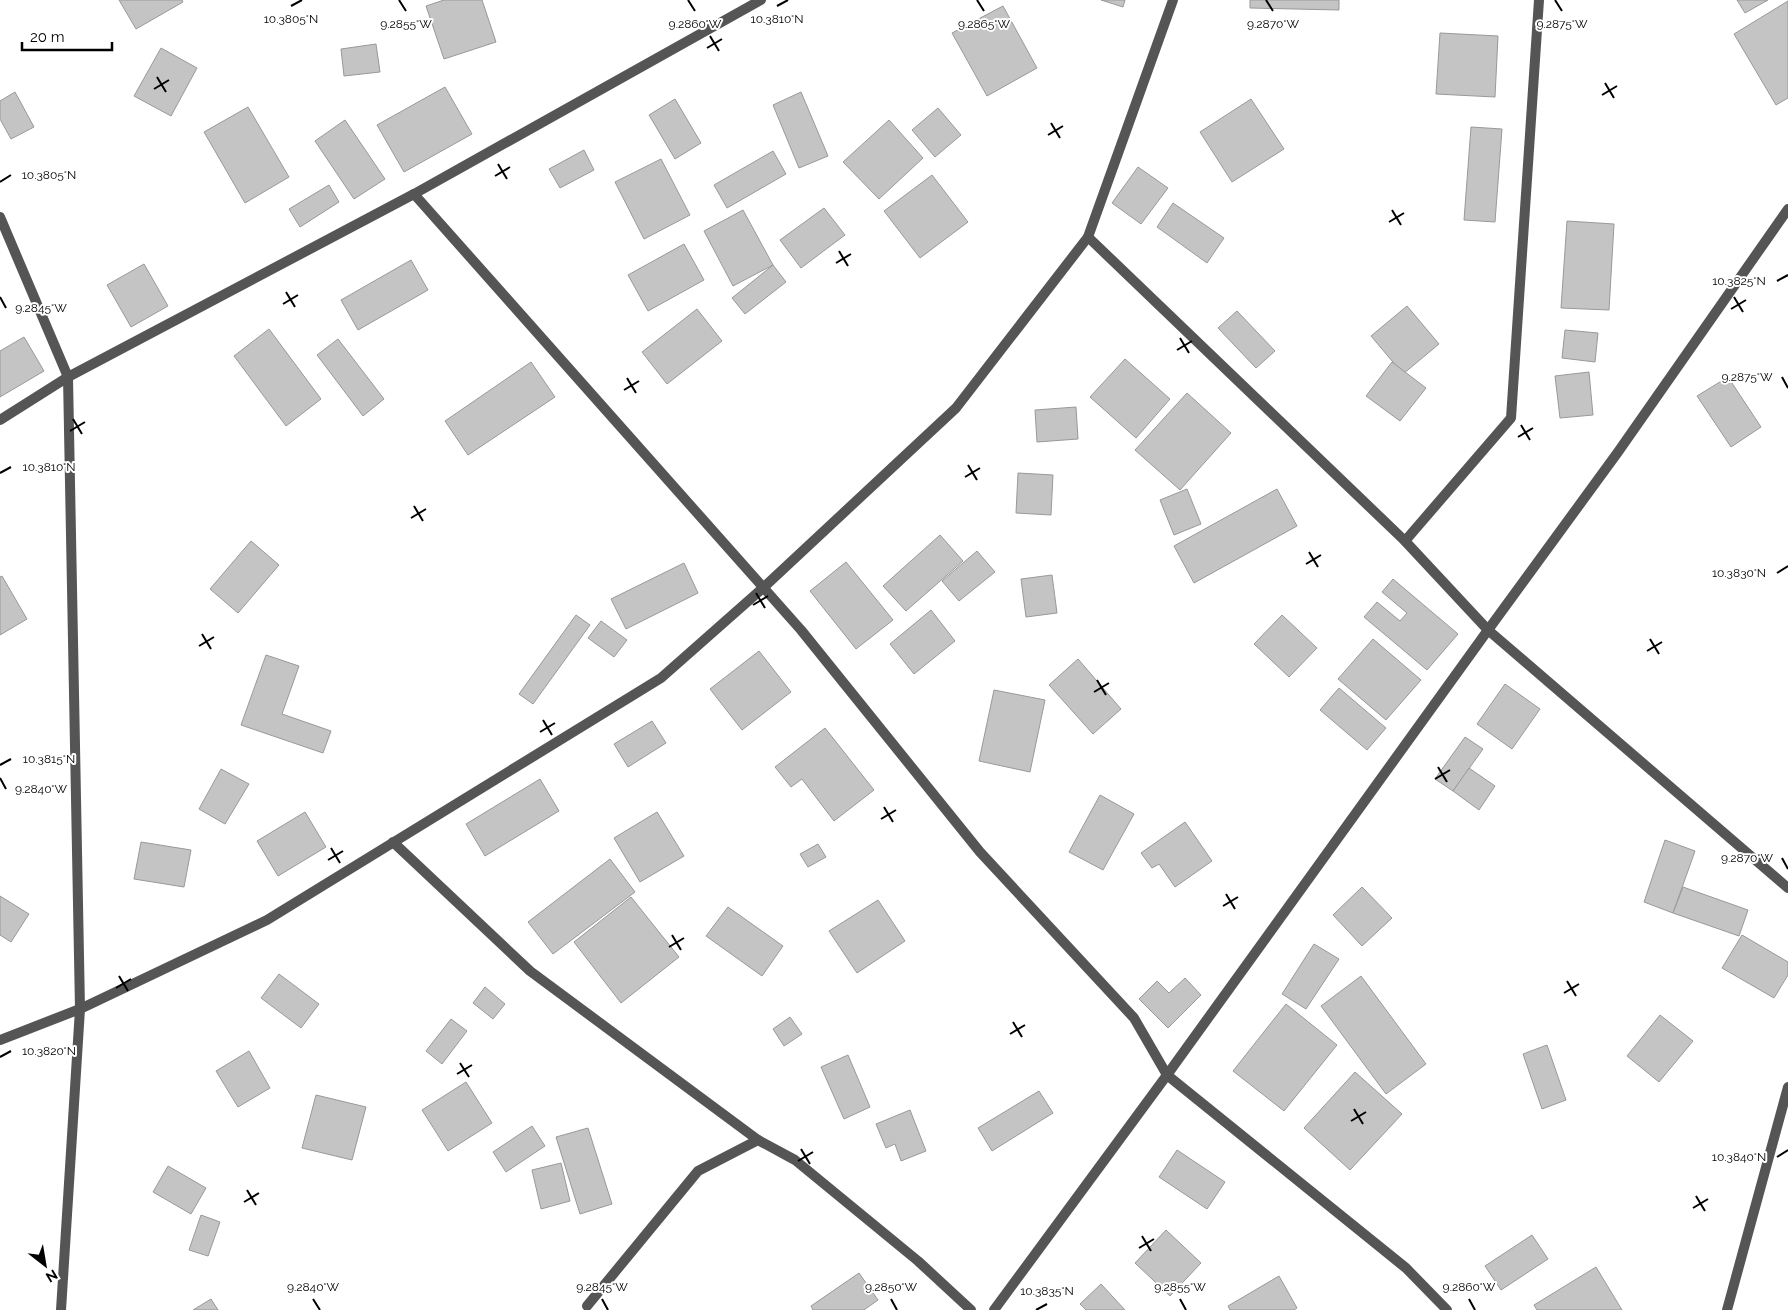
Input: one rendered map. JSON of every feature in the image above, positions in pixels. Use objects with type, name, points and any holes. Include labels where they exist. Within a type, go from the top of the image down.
[{"type":"street","points":[[0,420],[68,377],[414,194],[761,0]]},
{"type":"street","points":[[0,1040],[80,1009],[267,920],[661,678],[764,587],[956,408],[1088,237],[1173,0]]},
{"type":"street","points":[[1405,541],[1511,418],[1539,0]]},
{"type":"street","points":[[414,194],[808,638],[980,852],[1134,1018],[1167,1074],[1406,1268],[1447,1310]]},
{"type":"street","points":[[994,1310],[1618,452],[1788,209]]},
{"type":"street","points":[[0,217],[68,377],[80,1009],[61,1310]]},
{"type":"street","points":[[1088,237],[1405,541],[1488,630],[1788,888]]},
{"type":"street","points":[[393,842],[530,971],[758,1140],[795,1160],[918,1262],[970,1310]]},
{"type":"street","points":[[1727,1310],[1788,1086]]},
{"type":"street","points":[[587,1306],[698,1171],[758,1140]]},
{"type":"building","points":[[119,0],[182,0],[183,2],[136,29]]},
{"type":"building","points":[[444,0],[482,0],[496,42],[444,59],[426,6]]},
{"type":"building","points":[[1101,0],[1125,0],[1123,7]]},
{"type":"building","points":[[1250,0],[1339,0],[1339,10],[1250,8]]},
{"type":"building","points":[[1737,0],[1768,0],[1745,13]]},
{"type":"building","points":[[1788,1],[1788,98],[1776,105],[1734,34]]},
{"type":"building","points":[[1003,6],[1037,68],[987,96],[952,33]]},
{"type":"building","points":[[1440,33],[1498,36],[1495,97],[1436,94]]},
{"type":"building","points":[[376,44],[380,72],[344,76],[341,49]]},
{"type":"building","points":[[161,48],[197,68],[171,116],[134,96]]},
{"type":"building","points":[[445,87],[472,134],[404,172],[377,125]]},
{"type":"building","points":[[15,92],[34,127],[11,139],[0,119],[0,101]]},
{"type":"building","points":[[801,92],[828,156],[799,168],[773,105]]},
{"type":"building","points":[[675,99],[701,143],[675,159],[649,115]]},
{"type":"building","points":[[1251,99],[1284,149],[1232,182],[1200,132]]},
{"type":"building","points":[[248,107],[289,177],[245,203],[204,132]]},
{"type":"building","points":[[938,108],[961,135],[935,157],[912,130]]},
{"type":"building","points":[[345,120],[385,179],[354,199],[315,141]]},
{"type":"building","points":[[889,120],[923,158],[879,199],[843,162]]},
{"type":"building","points":[[1471,127],[1502,129],[1495,222],[1464,220]]},
{"type":"building","points":[[584,150],[594,170],[560,188],[549,169]]},
{"type":"building","points":[[773,151],[786,174],[727,208],[714,185]]},
{"type":"building","points":[[661,159],[690,215],[644,239],[615,182]]},
{"type":"building","points":[[1138,167],[1168,188],[1141,224],[1112,203]]},
{"type":"building","points":[[932,175],[968,222],[920,258],[884,211]]},
{"type":"building","points":[[329,185],[339,202],[300,227],[289,209]]},
{"type":"building","points":[[1173,203],[1224,238],[1207,263],[1157,227]]},
{"type":"building","points":[[824,208],[845,235],[801,268],[780,240]]},
{"type":"building","points":[[743,210],[773,265],[733,286],[704,231]]},
{"type":"building","points":[[1567,221],[1614,224],[1609,310],[1561,308]]},
{"type":"building","points":[[684,244],[704,280],[648,311],[628,275]]},
{"type":"building","points":[[411,260],[428,290],[358,330],[341,300]]},
{"type":"building","points":[[144,264],[168,306],[131,327],[107,285]]},
{"type":"building","points":[[773,265],[786,282],[745,314],[732,298]]},
{"type":"building","points":[[1407,306],[1439,344],[1403,374],[1371,336]]},
{"type":"building","points":[[697,309],[722,341],[667,384],[642,352]]},
{"type":"building","points":[[1237,311],[1275,351],[1256,368],[1218,328]]},
{"type":"building","points":[[269,329],[321,399],[286,426],[234,356]]},
{"type":"building","points":[[1565,330],[1598,333],[1595,362],[1562,358]]},
{"type":"building","points":[[24,337],[44,371],[0,397],[0,351]]},
{"type":"building","points":[[338,339],[384,399],[363,416],[317,355]]},
{"type":"building","points":[[1125,359],[1170,399],[1136,438],[1090,397]]},
{"type":"building","points":[[531,362],[555,397],[468,455],[445,421]]},
{"type":"building","points":[[1392,362],[1426,388],[1400,421],[1366,396]]},
{"type":"building","points":[[1589,372],[1593,415],[1560,418],[1555,376]]},
{"type":"building","points":[[1728,377],[1761,427],[1731,447],[1697,396]]},
{"type":"building","points":[[1187,393],[1231,433],[1180,490],[1135,450]]},
{"type":"building","points":[[1076,407],[1078,439],[1037,442],[1035,410]]},
{"type":"building","points":[[1018,473],[1053,475],[1051,515],[1016,513]]},
{"type":"building","points":[[1187,489],[1201,524],[1174,535],[1160,500]]},
{"type":"building","points":[[1277,489],[1297,526],[1194,583],[1174,546]]},
{"type":"building","points":[[940,535],[963,561],[906,611],[883,586]]},
{"type":"building","points":[[251,541],[279,565],[238,613],[210,589]]},
{"type":"building","points":[[977,551],[995,572],[959,601],[942,581]]},
{"type":"building","points":[[846,562],[893,620],[856,649],[810,591]]},
{"type":"building","points":[[684,563],[698,593],[626,629],[611,599]]},
{"type":"building","points":[[1052,575],[1057,613],[1026,617],[1021,579]]},
{"type":"building","points":[[2,576],[27,619],[0,635],[0,577]]},
{"type":"building","points":[[1393,579],[1458,634],[1427,670],[1364,617],[1377,602],[1400,621],[1407,613],[1382,592]]},
{"type":"building","points":[[931,610],[955,641],[914,674],[890,644]]},
{"type":"building","points":[[576,615],[590,625],[533,704],[519,694]]},
{"type":"building","points":[[1282,615],[1317,648],[1289,677],[1254,644]]},
{"type":"building","points":[[601,621],[627,640],[614,657],[588,638]]},
{"type":"building","points":[[1373,639],[1421,680],[1386,720],[1338,679]]},
{"type":"building","points":[[759,651],[791,692],[742,730],[710,689]]},
{"type":"building","points":[[266,655],[299,666],[282,714],[331,731],[323,753],[241,725]]},
{"type":"building","points":[[1078,659],[1121,709],[1093,734],[1049,685]]},
{"type":"building","points":[[1505,684],[1540,709],[1512,749],[1477,724]]},
{"type":"building","points":[[1339,688],[1386,728],[1367,750],[1320,710]]},
{"type":"building","points":[[994,690],[1045,700],[1030,772],[979,761]]},
{"type":"building","points":[[652,721],[666,743],[628,767],[614,744]]},
{"type":"building","points":[[825,728],[874,790],[834,821],[802,779],[791,787],[775,767]]},
{"type":"building","points":[[1465,737],[1483,749],[1453,791],[1435,779]]},
{"type":"building","points":[[1469,768],[1495,786],[1479,810],[1453,791]]},
{"type":"building","points":[[221,769],[249,784],[225,824],[199,809]]},
{"type":"building","points":[[540,779],[559,811],[485,856],[466,824]]},
{"type":"building","points":[[1100,795],[1134,814],[1103,870],[1069,852]]},
{"type":"building","points":[[305,812],[326,847],[278,876],[257,841]]},
{"type":"building","points":[[657,812],[684,856],[640,882],[614,838]]},
{"type":"building","points":[[1185,822],[1212,861],[1175,887],[1159,864],[1152,868],[1141,853]]},
{"type":"building","points":[[1665,840],[1695,851],[1673,913],[1644,902]]},
{"type":"building","points":[[141,842],[191,850],[184,887],[134,879]]},
{"type":"building","points":[[818,844],[826,857],[808,867],[800,854]]},
{"type":"building","points":[[610,859],[635,892],[553,954],[528,922]]},
{"type":"building","points":[[1362,887],[1392,918],[1362,946],[1333,915]]},
{"type":"building","points":[[1683,887],[1748,910],[1739,936],[1673,913]]},
{"type":"building","points":[[0,896],[29,914],[11,942],[0,935]]},
{"type":"building","points":[[631,897],[679,957],[621,1003],[574,942]]},
{"type":"building","points":[[878,900],[905,941],[857,973],[829,931]]},
{"type":"building","points":[[728,907],[783,946],[762,976],[706,936]]},
{"type":"building","points":[[1742,935],[1788,962],[1788,975],[1774,998],[1722,968]]},
{"type":"building","points":[[1314,944],[1339,959],[1306,1009],[1282,994]]},
{"type":"building","points":[[279,974],[319,1004],[301,1028],[261,998]]},
{"type":"building","points":[[1361,976],[1426,1064],[1386,1094],[1321,1006]]},
{"type":"building","points":[[1185,978],[1201,995],[1168,1028],[1139,999],[1157,981],[1169,993]]},
{"type":"building","points":[[485,987],[505,1004],[493,1019],[473,1003]]},
{"type":"building","points":[[1286,1004],[1337,1045],[1284,1111],[1233,1071]]},
{"type":"building","points":[[1660,1015],[1693,1041],[1659,1082],[1627,1056]]},
{"type":"building","points":[[790,1017],[802,1034],[784,1046],[773,1029]]},
{"type":"building","points":[[451,1019],[467,1031],[442,1064],[426,1051]]},
{"type":"building","points":[[1547,1045],[1566,1100],[1542,1109],[1523,1054]]},
{"type":"building","points":[[249,1051],[270,1088],[238,1107],[216,1071]]},
{"type":"building","points":[[848,1055],[870,1107],[844,1119],[821,1067]]},
{"type":"building","points":[[1355,1072],[1402,1114],[1350,1170],[1304,1128]]},
{"type":"building","points":[[466,1082],[492,1123],[448,1151],[422,1110]]},
{"type":"building","points":[[1039,1091],[1053,1113],[992,1151],[978,1128]]},
{"type":"building","points":[[316,1095],[366,1107],[352,1160],[302,1148]]},
{"type":"building","points":[[910,1110],[926,1151],[901,1161],[895,1144],[886,1148],[876,1124]]},
{"type":"building","points":[[532,1126],[545,1146],[506,1172],[493,1152]]},
{"type":"building","points":[[588,1128],[612,1204],[580,1214],[556,1137]]},
{"type":"building","points":[[1177,1150],[1225,1182],[1207,1209],[1159,1177]]},
{"type":"building","points":[[561,1163],[570,1201],[541,1209],[532,1170]]},
{"type":"building","points":[[168,1166],[206,1188],[191,1214],[153,1192]]},
{"type":"building","points":[[201,1215],[220,1222],[208,1256],[189,1250]]},
{"type":"building","points":[[1166,1230],[1201,1263],[1170,1296],[1135,1263]]},
{"type":"building","points":[[1532,1235],[1548,1259],[1501,1290],[1485,1266]]},
{"type":"building","points":[[1596,1267],[1622,1310],[1537,1310],[1534,1305]]},
{"type":"building","points":[[859,1273],[878,1300],[864,1310],[813,1310],[811,1306]]},
{"type":"building","points":[[1279,1276],[1297,1308],[1294,1310],[1230,1310],[1228,1306]]},
{"type":"building","points":[[1101,1284],[1125,1310],[1086,1310],[1080,1304]]},
{"type":"building","points":[[211,1299],[218,1310],[193,1310]]}]
